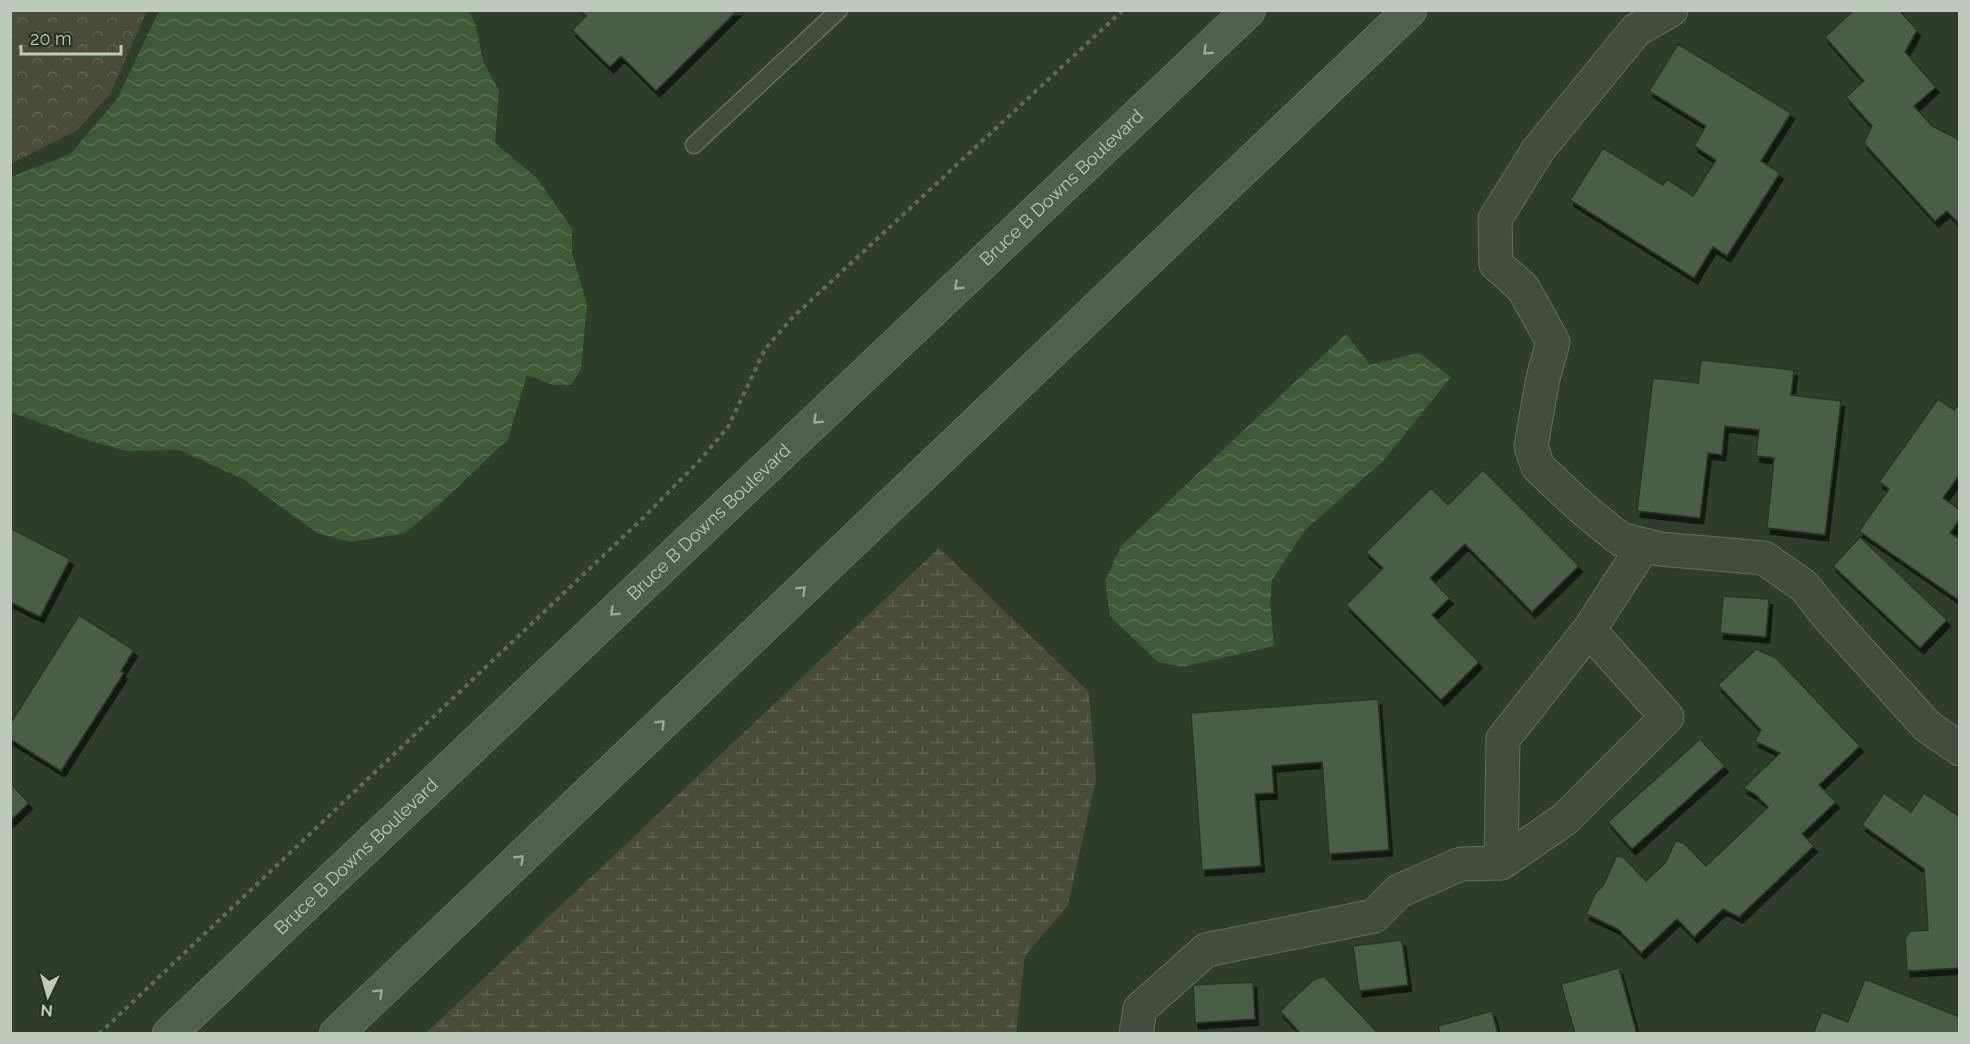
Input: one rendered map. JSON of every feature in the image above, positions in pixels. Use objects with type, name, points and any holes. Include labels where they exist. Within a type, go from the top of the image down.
[{"type":"main road","name":"Bruce B Downs Boulevard","points":[[169,1034],[1249,10]]},
{"type":"main road","points":[[336,1034],[1410,10]]},
{"type":"street","points":[[1671,10],[1636,30],[1538,150],[1495,219],[1496,264],[1523,288],[1552,342],[1531,446],[1538,467],[1620,539],[1660,549],[1764,558],[1804,586],[1827,615],[1927,726],[1956,740]]},
{"type":"street","points":[[1501,863],[1503,739],[1588,630],[1644,545]]},
{"type":"street","points":[[1136,1034],[1140,1009],[1206,950],[1374,915],[1399,891],[1461,864],[1501,863],[1565,819],[1667,717],[1588,630]]},
{"type":"lane","points":[[694,145],[839,10]]},
{"type":"path","points":[[99,1034],[643,518],[700,460],[728,427],[765,349],[792,318],[1123,10]]},
{"type":"green space","points":[[11,10],[147,11],[110,94],[77,130],[11,164]]},
{"type":"green space","points":[[939,548],[1089,692],[1096,780],[1068,905],[1025,956],[1016,1033],[426,1033]]},
{"type":"water","points":[[159,11],[469,11],[476,26],[483,61],[499,91],[495,143],[537,178],[572,229],[572,253],[587,304],[581,369],[571,385],[553,385],[527,375],[508,439],[442,502],[405,533],[351,542],[317,533],[243,479],[179,450],[126,451],[87,440],[11,412],[11,177],[70,154],[117,99]]},
{"type":"water","points":[[1346,334],[1370,365],[1419,353],[1451,377],[1383,461],[1305,530],[1272,580],[1270,603],[1274,646],[1182,667],[1158,662],[1110,616],[1105,581],[1121,546]]},
{"type":"building","points":[[580,10],[738,10],[656,91],[621,56],[610,67],[572,30],[586,16]]},
{"type":"building","points":[[1854,10],[1899,10],[1917,30],[1905,52],[1936,87],[1914,106],[1932,126],[1960,140],[1960,225],[1947,211],[1935,221],[1864,143],[1872,126],[1846,97],[1864,81],[1825,37]]},
{"type":"building","points":[[1678,44],[1791,113],[1761,161],[1780,173],[1727,256],[1713,247],[1694,278],[1570,200],[1603,148],[1663,185],[1667,179],[1693,196],[1716,160],[1694,146],[1706,126],[1649,91]]},
{"type":"building","points":[[1701,360],[1794,370],[1791,395],[1841,401],[1825,535],[1767,528],[1774,458],[1756,456],[1759,430],[1725,426],[1722,455],[1708,453],[1700,518],[1637,511],[1653,378],[1698,383]]},
{"type":"building","points":[[1938,399],[1954,410],[1960,402],[1960,474],[1943,498],[1960,510],[1960,519],[1950,533],[1960,539],[1960,601],[1859,531],[1889,489],[1879,482]]},
{"type":"building","points":[[1483,470],[1579,566],[1532,612],[1465,544],[1430,578],[1450,598],[1432,615],[1479,662],[1441,700],[1346,605],[1383,568],[1366,552],[1431,488],[1448,505]]},
{"type":"building","points":[[10,528],[70,559],[40,617],[10,602]]},
{"type":"building","points":[[1860,537],[1947,620],[1920,648],[1833,566]]},
{"type":"building","points":[[1723,596],[1769,599],[1766,637],[1720,633]]},
{"type":"building","points":[[79,615],[134,650],[121,671],[124,673],[61,771],[10,739],[10,724]]},
{"type":"building","points":[[1756,649],[1776,658],[1860,746],[1819,785],[1836,802],[1802,834],[1814,846],[1739,917],[1723,909],[1694,937],[1677,919],[1641,953],[1618,929],[1586,914],[1596,892],[1603,886],[1617,855],[1624,858],[1646,881],[1665,863],[1676,840],[1685,844],[1706,866],[1768,807],[1755,794],[1743,788],[1780,753],[1755,741],[1761,730],[1718,685]]},
{"type":"building","points":[[1378,699],[1389,850],[1329,854],[1322,762],[1272,766],[1274,793],[1255,794],[1261,866],[1202,870],[1191,713]]},
{"type":"building","points":[[1700,739],[1725,766],[1632,849],[1608,822]]},
{"type":"building","points":[[10,783],[29,803],[10,821]]},
{"type":"building","points":[[1884,793],[1911,812],[1924,793],[1960,817],[1960,968],[1907,971],[1905,939],[1910,931],[1928,930],[1924,869],[1862,825]]},
{"type":"building","points":[[1402,940],[1408,985],[1359,991],[1353,946]]},
{"type":"building","points":[[1619,968],[1637,1034],[1575,1034],[1561,984]]},
{"type":"building","points":[[1324,976],[1379,1034],[1301,1034],[1280,1011],[1313,980]]},
{"type":"building","points":[[1865,979],[1960,1017],[1960,1034],[1813,1034],[1822,1012],[1848,1022]]},
{"type":"building","points":[[1253,982],[1255,1019],[1195,1023],[1193,985]]},
{"type":"building","points":[[1492,1011],[1498,1034],[1440,1034],[1438,1026]]}]
